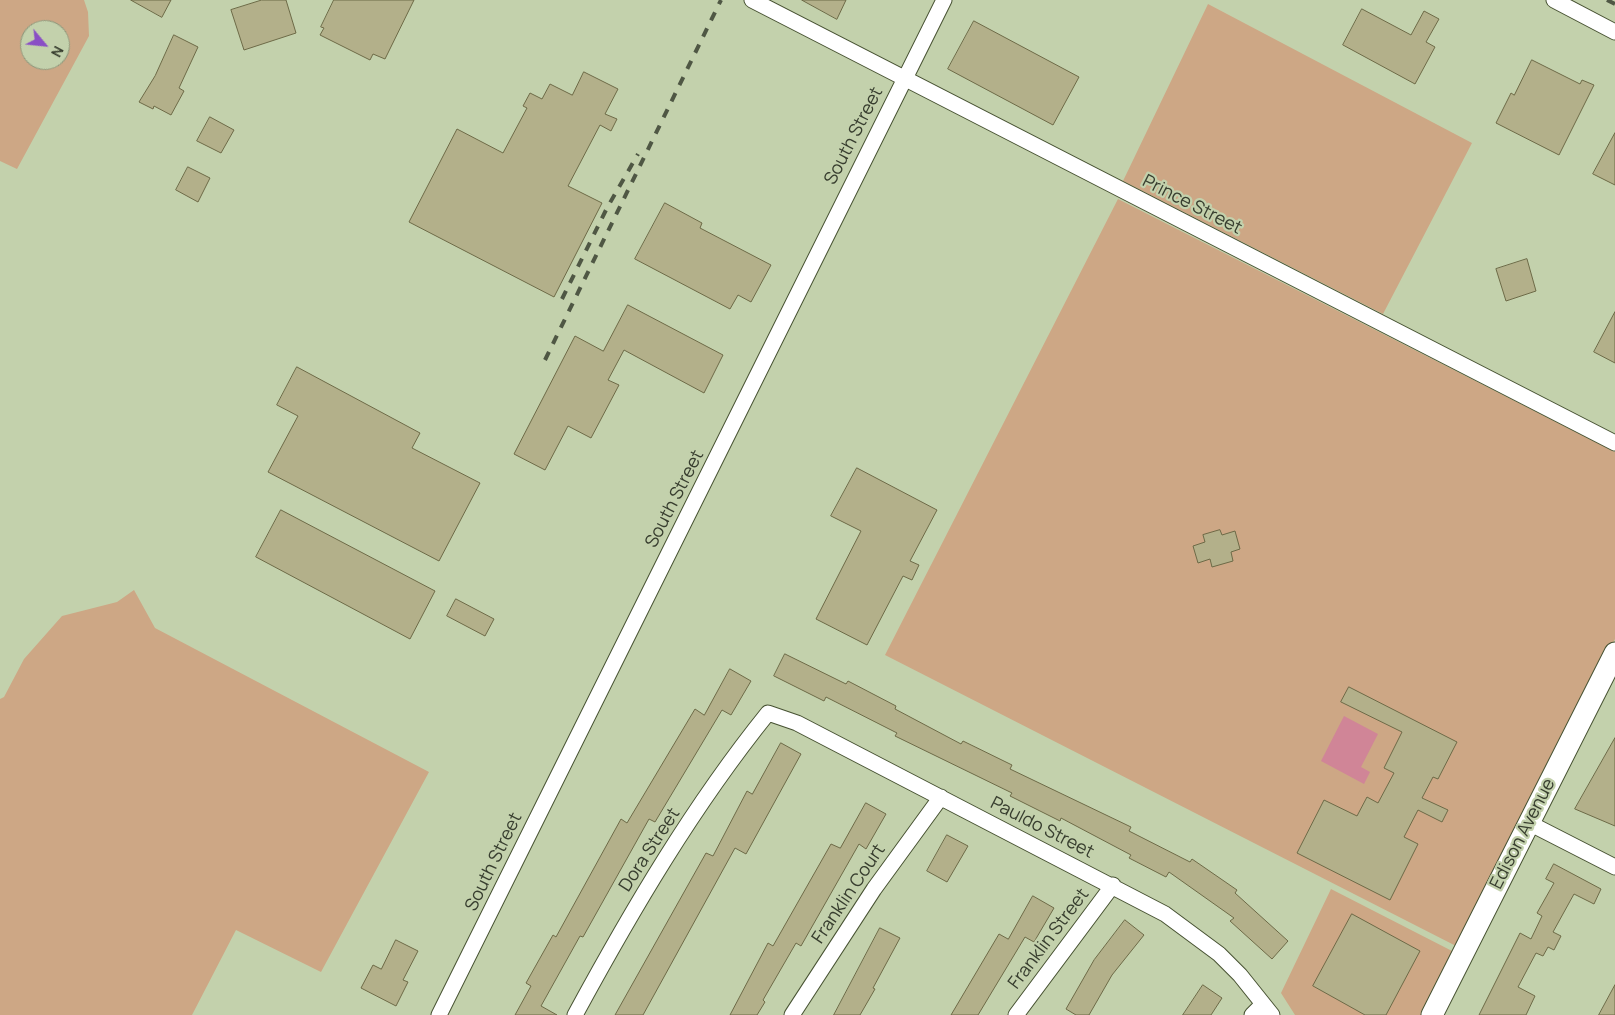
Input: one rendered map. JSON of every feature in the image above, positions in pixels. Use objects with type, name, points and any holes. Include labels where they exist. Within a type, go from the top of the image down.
[{"type":"street","name":"Prince Street","points":[[752,0],[1615,443]]},
{"type":"street","name":"South Street","points":[[439,1015],[944,0]]},
{"type":"street","points":[[1554,0],[1615,32]]},
{"type":"street","name":"Edison Avenue","points":[[1432,1015],[1615,653]]},
{"type":"street","name":"Pauldo Street","points":[[768,713],[797,723],[1113,885],[1184,926],[1240,975],[1268,1010]]},
{"type":"street","name":"Dora Street","points":[[576,1015],[607,956],[669,853],[749,736],[768,713]]},
{"type":"street","name":"Franklin Court","points":[[792,1015],[874,889],[941,797]]},
{"type":"street","points":[[1529,823],[1615,867]]},
{"type":"street","name":"Franklin Street","points":[[1016,1015],[1113,885]]},
{"type":"street","points":[[1252,1015],[1268,1010]]},
{"type":"shaded area","points":[[0,0],[84,0],[88,12],[89,36],[17,169],[0,161]]},
{"type":"shaded area","points":[[1208,4],[1472,143],[1383,314],[1123,181]]},
{"type":"shaded area","points":[[1118,199],[1615,452],[1615,639],[1458,947],[885,655]]},
{"type":"shaded area","points":[[134,590],[155,628],[429,772],[321,972],[236,930],[192,1015],[0,1015],[0,699],[4,697],[24,659],[62,616],[117,602]]},
{"type":"shaded area","points":[[1344,716],[1378,734],[1361,767],[1370,772],[1364,784],[1321,761]]},
{"type":"shaded area","points":[[1331,889],[1454,952],[1422,1015],[1295,1015],[1281,993]]},
{"type":"building","points":[[131,0],[171,0],[162,17]]},
{"type":"building","points":[[262,0],[286,0],[296,33],[244,50],[231,10]]},
{"type":"building","points":[[334,0],[414,0],[385,59],[373,54],[370,60],[320,35],[324,28],[321,27]]},
{"type":"building","points":[[802,0],[846,0],[837,19]]},
{"type":"building","points":[[1362,9],[1411,35],[1424,11],[1439,19],[1426,42],[1435,47],[1415,84],[1343,45]]},
{"type":"building","points":[[974,21],[1079,77],[1053,125],[948,69]]},
{"type":"building","points":[[174,35],[198,47],[179,88],[184,91],[171,115],[154,106],[153,109],[139,102],[155,76]]},
{"type":"building","points":[[1532,60],[1580,84],[1582,80],[1594,85],[1559,155],[1496,123],[1511,93],[1514,95]]},
{"type":"building","points":[[584,72],[618,89],[605,114],[617,119],[611,131],[600,125],[568,186],[602,203],[554,297],[409,222],[457,129],[503,153],[527,108],[523,106],[530,93],[542,99],[550,84],[572,95]]},
{"type":"building","points":[[210,117],[234,130],[221,153],[197,141]]},
{"type":"building","points":[[1615,133],[1615,185],[1593,174]]},
{"type":"building","points":[[188,167],[210,178],[198,202],[176,190]]},
{"type":"building","points":[[665,203],[702,223],[700,228],[771,265],[751,302],[738,295],[730,309],[635,259]]},
{"type":"building","points":[[1527,259],[1536,291],[1506,301],[1496,269]]},
{"type":"building","points":[[628,305],[723,355],[704,393],[624,350],[608,380],[619,385],[591,438],[568,426],[545,470],[514,454],[575,336],[603,351]]},
{"type":"building","points":[[1615,312],[1615,363],[1594,352]]},
{"type":"building","points":[[297,367],[420,433],[412,448],[480,483],[439,561],[268,472],[298,416],[277,405]]},
{"type":"building","points":[[857,468],[937,510],[910,561],[919,565],[912,580],[903,576],[867,645],[816,619],[861,531],[831,516]]},
{"type":"building","points":[[281,510],[435,591],[410,639],[256,557]]},
{"type":"building","points":[[1220,530],[1222,535],[1235,531],[1240,549],[1231,552],[1233,561],[1212,567],[1210,559],[1198,563],[1193,546],[1205,542],[1203,535]]},
{"type":"building","points":[[456,599],[494,619],[485,636],[447,616]]},
{"type":"building","points":[[785,654],[846,684],[848,681],[896,706],[895,709],[961,744],[963,741],[1012,765],[1010,769],[1131,827],[1129,831],[1190,862],[1192,859],[1237,890],[1235,893],[1288,941],[1272,959],[1230,921],[1234,918],[1169,872],[1166,877],[1129,858],[1131,855],[1061,818],[1060,821],[1010,796],[1012,793],[895,736],[897,733],[826,697],[824,701],[774,676]]},
{"type":"building","points":[[730,669],[751,681],[731,715],[722,710],[655,822],[649,819],[583,937],[580,936],[541,1006],[557,1015],[515,1015],[531,986],[526,983],[553,935],[556,937],[621,819],[627,823],[695,709],[704,715]]},
{"type":"building","points":[[1349,687],[1457,742],[1438,779],[1433,777],[1422,798],[1448,810],[1442,822],[1418,810],[1404,837],[1418,844],[1390,900],[1297,853],[1324,800],[1357,816],[1367,797],[1378,803],[1394,773],[1384,768],[1402,732],[1341,702]]},
{"type":"building","points":[[1615,738],[1615,826],[1575,809]]},
{"type":"building","points":[[781,743],[801,754],[746,854],[735,848],[643,1015],[615,1015],[706,853],[713,856],[747,791],[752,794]]},
{"type":"building","points":[[866,803],[886,814],[866,849],[859,844],[801,946],[796,943],[763,1000],[765,1002],[757,1015],[730,1015],[768,943],[773,946],[831,844],[840,848]]},
{"type":"building","points":[[947,835],[968,846],[947,882],[927,871]]},
{"type":"building","points":[[1554,864],[1601,889],[1594,904],[1574,894],[1553,932],[1561,936],[1554,950],[1548,947],[1543,956],[1536,953],[1518,987],[1535,996],[1526,1015],[1479,1015],[1520,933],[1531,939],[1542,916],[1537,913],[1554,883],[1546,879]]},
{"type":"building","points":[[1033,896],[1054,908],[1034,942],[1025,937],[978,1015],[951,1015],[999,934],[1008,939]]},
{"type":"building","points":[[1352,914],[1420,951],[1386,1015],[1365,1015],[1313,986]]},
{"type":"building","points":[[1125,920],[1144,935],[1112,975],[1089,1015],[1076,1015],[1066,1009],[1094,960]]},
{"type":"building","points":[[880,928],[900,938],[873,988],[875,989],[860,1015],[834,1015]]},
{"type":"building","points":[[396,940],[418,951],[403,980],[408,982],[396,1006],[361,988],[373,965],[381,969]]},
{"type":"building","points":[[1203,985],[1222,998],[1211,1015],[1183,1015]]},
{"type":"building","points":[[1615,985],[1615,1015],[1599,1015]]},
{"type":"railway","points":[[545,360],[721,0]]},
{"type":"railway","points":[[1607,0],[1615,4]]},
{"type":"railway","points":[[562,299],[607,208],[638,154]]}]
